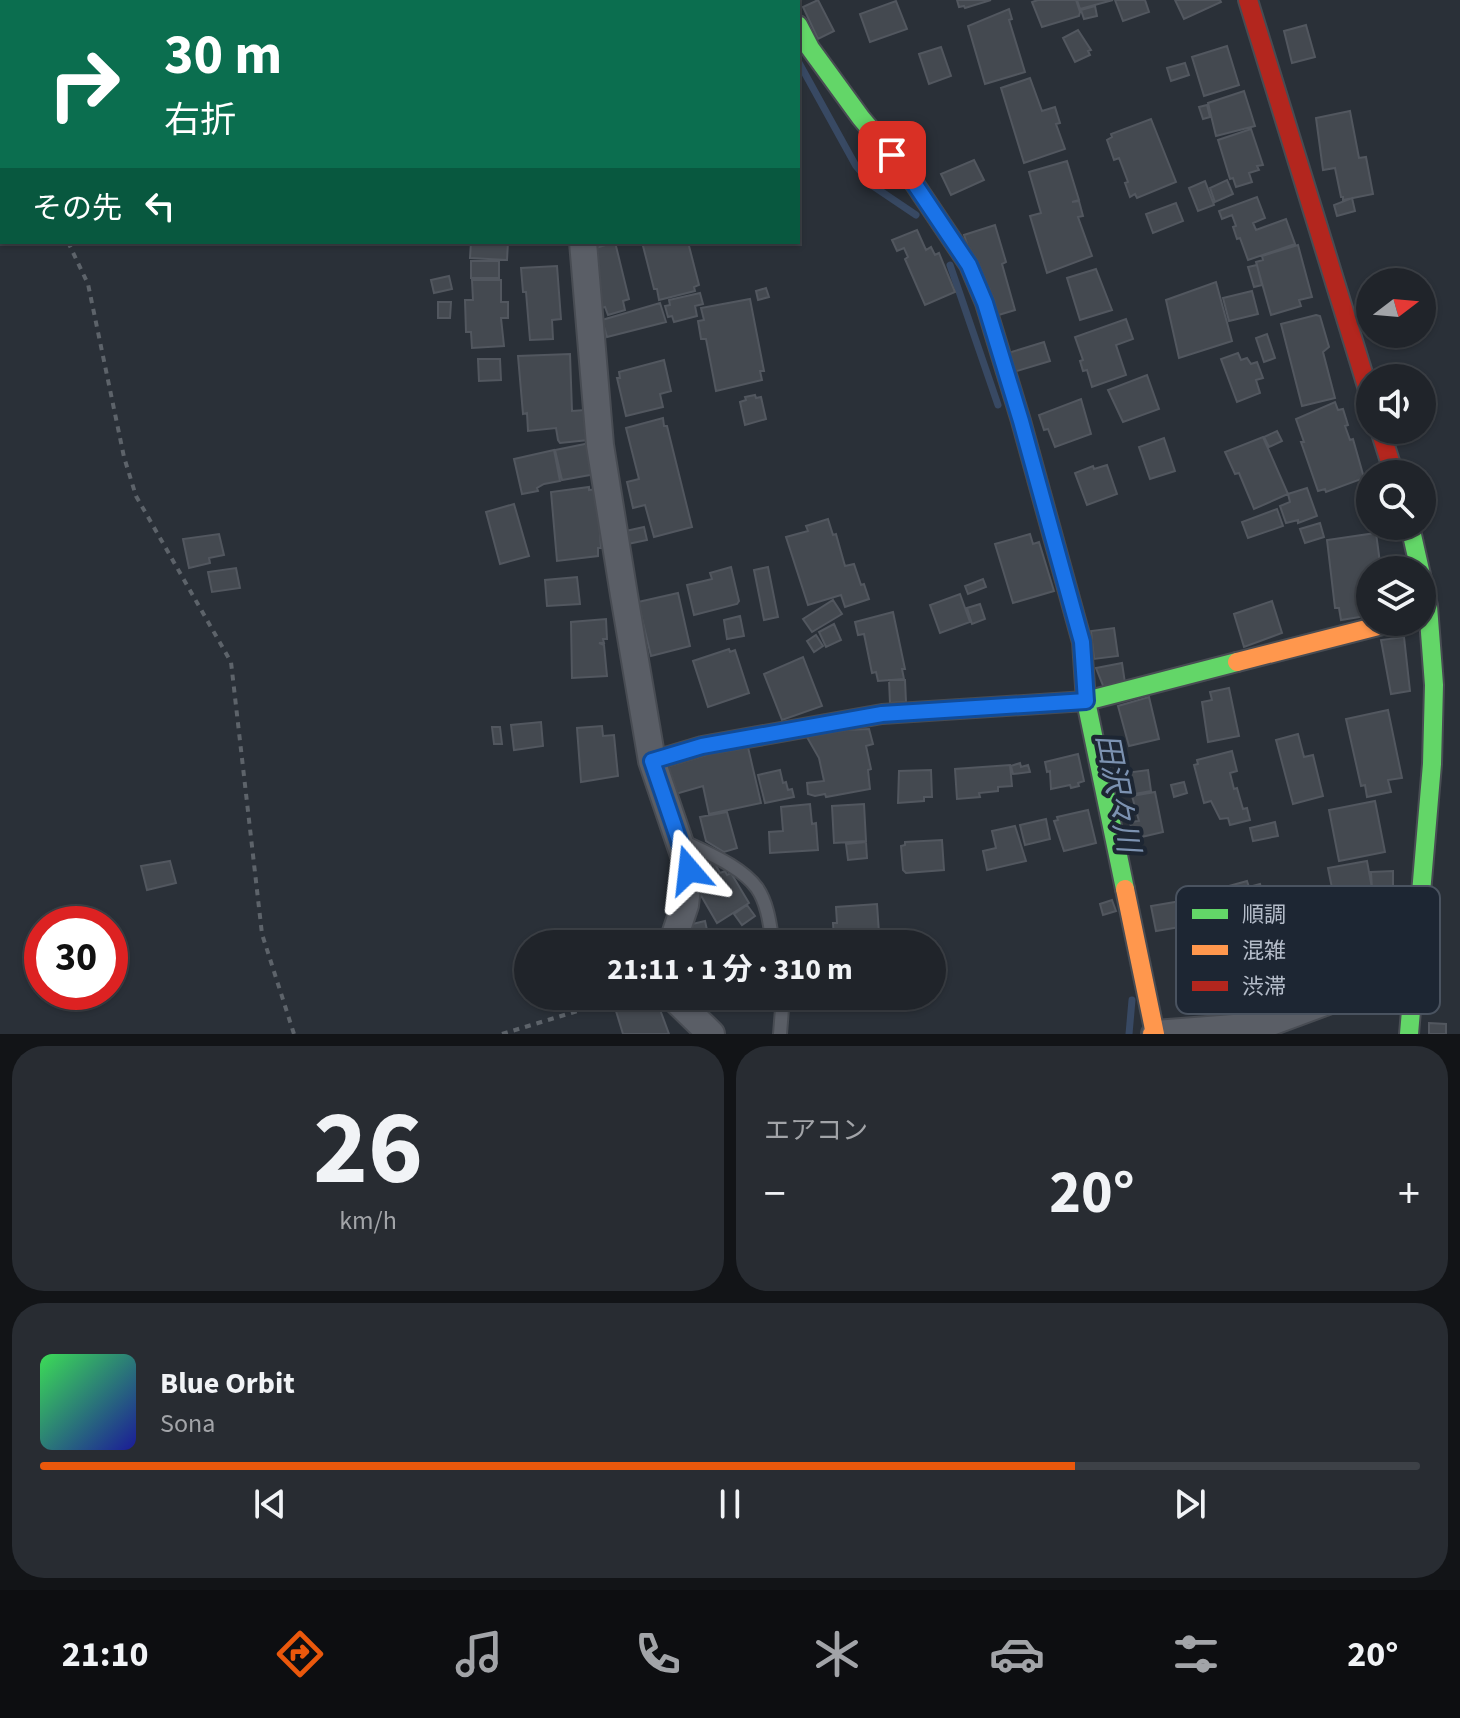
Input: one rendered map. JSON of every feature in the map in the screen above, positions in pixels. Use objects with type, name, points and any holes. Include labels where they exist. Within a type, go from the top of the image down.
[{"type":"street","points":[[1248,0],[1360,364]]},
{"type":"street","points":[[800,29],[810,48],[861,118],[908,174],[969,265],[985,303],[1017,406],[1082,642],[1085,701],[1154,1034],[1260,1026],[1292,1014]]},
{"type":"street","points":[[583,244],[600,445],[652,761],[689,870],[685,905],[677,930]]},
{"type":"street","points":[[652,761],[702,746],[882,714],[1085,701],[1356,632]]},
{"type":"street","points":[[1421,886],[1436,685],[1428,636]]},
{"type":"street","points":[[686,1010],[711,1034]]},
{"type":"street","points":[[1409,1034],[1411,1014]]},
{"type":"lane","points":[[680,839],[738,871],[757,889],[767,911],[770,930]]},
{"type":"lane","points":[[780,1034],[782,1010]]},
{"type":"path","points":[[69,244],[88,284],[124,457],[136,496],[231,662],[262,934],[294,1034]]},
{"type":"path","points":[[502,1034],[581,1010]]},
{"type":"building","points":[[818,0],[834,31],[818,39],[803,7]]},
{"type":"building","points":[[957,0],[991,0],[965,8],[959,7]]},
{"type":"building","points":[[1076,0],[1079,16],[1042,27],[1032,2]]},
{"type":"building","points":[[1077,0],[1113,0],[1080,9]]},
{"type":"building","points":[[1115,0],[1145,0],[1149,12],[1123,21]]},
{"type":"building","points":[[1175,0],[1220,0],[1221,2],[1184,19]]},
{"type":"building","points":[[896,1],[907,29],[870,42],[860,14]]},
{"type":"building","points":[[1095,6],[1097,16],[1084,19],[1081,10]]},
{"type":"building","points":[[1009,9],[1012,19],[1009,20],[1025,72],[985,84],[968,26]]},
{"type":"building","points":[[1306,25],[1315,57],[1292,63],[1284,31]]},
{"type":"building","points":[[1078,30],[1091,50],[1088,51],[1090,55],[1075,62],[1063,38]]},
{"type":"building","points":[[1227,46],[1239,85],[1204,96],[1192,57]]},
{"type":"building","points":[[941,47],[951,76],[929,84],[919,54]]},
{"type":"building","points":[[1185,63],[1189,75],[1171,81],[1167,68]]},
{"type":"building","points":[[1030,78],[1042,111],[1055,107],[1060,123],[1056,124],[1065,149],[1024,163],[1001,88]]},
{"type":"building","points":[[1244,91],[1255,126],[1216,136],[1208,103]]},
{"type":"building","points":[[1207,105],[1210,117],[1203,119],[1199,107]]},
{"type":"building","points":[[1350,111],[1359,158],[1366,157],[1373,194],[1343,200],[1335,168],[1323,170],[1316,118]]},
{"type":"building","points":[[1151,119],[1176,182],[1137,198],[1135,194],[1130,197],[1119,158],[1114,160],[1107,140],[1112,137],[1111,134]]},
{"type":"building","points":[[1251,129],[1263,165],[1249,173],[1252,182],[1236,187],[1233,178],[1230,179],[1218,140]]},
{"type":"building","points":[[974,160],[984,180],[951,195],[941,174]]},
{"type":"building","points":[[1067,161],[1079,200],[1072,202],[1079,201],[1083,216],[1078,217],[1092,256],[1047,273],[1030,216],[1041,213],[1029,172]]},
{"type":"building","points":[[1227,180],[1233,194],[1215,202],[1210,188]]},
{"type":"building","points":[[1205,181],[1214,205],[1198,211],[1189,188]]},
{"type":"building","points":[[1257,197],[1265,218],[1253,223],[1256,230],[1286,219],[1295,244],[1248,260],[1240,238],[1237,239],[1232,215],[1222,219],[1219,211]]},
{"type":"building","points":[[1352,198],[1355,211],[1337,216],[1334,205]]},
{"type":"building","points":[[1176,203],[1183,221],[1153,233],[1146,214]]},
{"type":"building","points":[[995,225],[1015,310],[992,317],[964,235]]},
{"type":"building","points":[[917,230],[926,250],[931,247],[935,255],[939,253],[955,292],[925,305],[905,259],[908,257],[904,248],[897,251],[892,240]]},
{"type":"building","points":[[471,244],[508,244],[507,260],[470,258]]},
{"type":"building","points":[[615,244],[629,299],[623,301],[625,310],[608,315],[605,307],[601,308],[593,249]]},
{"type":"building","points":[[643,244],[689,244],[699,285],[694,287],[695,291],[659,300],[657,289],[654,289]]},
{"type":"building","points":[[1298,245],[1312,297],[1299,300],[1301,306],[1271,315],[1256,262],[1263,260],[1262,256]]},
{"type":"building","points":[[471,261],[499,261],[499,278],[471,278]]},
{"type":"building","points":[[1257,265],[1262,285],[1254,287],[1248,267]]},
{"type":"building","points":[[557,266],[561,319],[552,320],[553,339],[530,340],[521,268]]},
{"type":"building","points":[[1096,269],[1112,310],[1080,320],[1067,278]]},
{"type":"building","points":[[449,276],[452,289],[434,293],[431,280]]},
{"type":"building","points":[[472,280],[501,280],[501,302],[508,302],[508,318],[501,318],[504,346],[472,348],[471,332],[466,332],[465,300],[473,300]]},
{"type":"building","points":[[1216,282],[1232,341],[1179,358],[1166,300]]},
{"type":"building","points":[[766,288],[769,297],[758,300],[756,291]]},
{"type":"building","points":[[1252,291],[1258,314],[1229,321],[1223,298]]},
{"type":"building","points":[[700,293],[703,304],[695,306],[697,316],[674,322],[672,316],[668,317],[665,306],[670,305],[669,300]]},
{"type":"building","points":[[750,299],[764,371],[760,371],[762,380],[716,391],[706,339],[701,339],[698,321],[704,320],[701,308]]},
{"type":"building","points":[[438,302],[451,302],[450,318],[438,318]]},
{"type":"building","points":[[660,303],[666,322],[607,337],[602,320]]},
{"type":"building","points":[[1320,316],[1329,347],[1323,352],[1335,398],[1302,406],[1281,324]]},
{"type":"building","points":[[1126,319],[1133,339],[1116,345],[1126,375],[1092,387],[1087,370],[1083,371],[1080,361],[1083,360],[1075,337]]},
{"type":"building","points":[[1267,334],[1275,358],[1264,362],[1256,338]]},
{"type":"building","points":[[1044,342],[1050,361],[1010,373],[1005,354]]},
{"type":"building","points":[[1238,353],[1241,360],[1247,358],[1251,364],[1257,362],[1263,378],[1256,380],[1260,393],[1237,402],[1221,359]]},
{"type":"building","points":[[570,354],[572,411],[585,410],[588,440],[560,443],[556,428],[528,431],[527,413],[523,414],[518,356]]},
{"type":"building","points":[[478,359],[500,359],[501,380],[479,381]]},
{"type":"building","points":[[664,360],[671,391],[660,394],[663,407],[626,416],[617,378],[620,378],[619,372]]},
{"type":"building","points":[[1147,375],[1159,409],[1123,422],[1108,390]]},
{"type":"building","points":[[755,395],[756,398],[761,397],[766,419],[745,425],[740,402],[746,400],[745,397]]},
{"type":"building","points":[[1081,399],[1091,434],[1055,447],[1039,415]]},
{"type":"building","points":[[1335,402],[1338,410],[1343,409],[1348,425],[1345,426],[1350,440],[1353,439],[1359,460],[1356,460],[1356,481],[1326,492],[1325,489],[1318,491],[1296,419]]},
{"type":"building","points":[[663,418],[692,527],[654,537],[645,505],[633,508],[627,482],[639,479],[626,428]]},
{"type":"building","points":[[1277,431],[1282,441],[1269,447],[1264,437]]},
{"type":"building","points":[[1263,437],[1288,494],[1254,509],[1239,473],[1235,474],[1225,452]]},
{"type":"building","points":[[1164,438],[1175,471],[1150,479],[1139,447]]},
{"type":"building","points":[[590,443],[596,474],[562,480],[555,450]]},
{"type":"building","points":[[554,450],[560,481],[522,494],[514,459]]},
{"type":"building","points":[[1107,465],[1117,494],[1087,505],[1075,473],[1093,466],[1094,469]]},
{"type":"building","points":[[589,487],[589,490],[597,489],[601,548],[598,548],[598,556],[557,561],[551,492]]},
{"type":"building","points":[[1307,488],[1317,516],[1298,523],[1298,520],[1286,523],[1280,506],[1290,502],[1288,494]]},
{"type":"building","points":[[514,504],[529,556],[500,564],[486,512]]},
{"type":"building","points":[[1277,509],[1283,526],[1248,538],[1242,522]]},
{"type":"building","points":[[828,519],[833,535],[836,534],[845,566],[854,564],[869,599],[845,607],[841,595],[808,605],[786,537],[808,531],[806,526]]},
{"type":"building","points":[[1320,523],[1324,537],[1305,543],[1300,529]]},
{"type":"building","points":[[644,527],[647,540],[623,545],[621,532]]},
{"type":"building","points":[[219,534],[224,555],[209,558],[210,563],[189,568],[183,539]]},
{"type":"building","points":[[1030,534],[1033,544],[1039,542],[1054,591],[1013,603],[995,544]]},
{"type":"building","points":[[1356,536],[1356,540],[1377,540],[1379,556],[1356,556],[1356,618],[1341,620],[1339,608],[1335,608],[1327,540]]},
{"type":"building","points":[[731,567],[739,601],[737,604],[694,615],[687,585],[712,579],[710,573]]},
{"type":"building","points":[[768,567],[778,617],[764,620],[754,570]]},
{"type":"building","points":[[236,568],[240,588],[212,592],[208,572]]},
{"type":"building","points":[[577,577],[580,604],[547,606],[545,580]]},
{"type":"building","points":[[983,579],[986,587],[968,594],[965,586]]},
{"type":"building","points":[[678,593],[690,646],[651,656],[638,602]]},
{"type":"building","points":[[960,594],[970,622],[940,633],[930,605]]},
{"type":"building","points":[[833,600],[842,614],[812,632],[803,619]]},
{"type":"building","points":[[1272,601],[1282,633],[1244,647],[1234,614]]},
{"type":"building","points":[[980,604],[985,619],[972,624],[967,608]]},
{"type":"building","points":[[893,612],[905,669],[902,669],[904,679],[878,681],[876,672],[872,673],[864,634],[858,635],[855,622]]},
{"type":"building","points":[[740,616],[744,636],[727,639],[724,620]]},
{"type":"building","points":[[606,619],[607,639],[599,643],[604,645],[607,676],[572,678],[571,622]]},
{"type":"building","points":[[834,624],[841,640],[826,647],[819,632]]},
{"type":"building","points":[[1114,628],[1118,656],[1094,659],[1091,631]]},
{"type":"building","points":[[816,635],[823,646],[814,652],[807,641]]},
{"type":"building","points":[[1404,637],[1410,691],[1391,694],[1381,640]]},
{"type":"building","points":[[729,649],[730,652],[735,650],[749,693],[708,707],[693,661]]},
{"type":"building","points":[[803,657],[822,706],[782,720],[764,674]]},
{"type":"building","points":[[1122,663],[1125,683],[1104,688],[1096,668]]},
{"type":"building","points":[[889,680],[905,680],[906,702],[890,703]]},
{"type":"building","points":[[1229,688],[1239,736],[1208,742],[1202,702],[1212,700],[1210,692]]},
{"type":"building","points":[[1149,697],[1159,739],[1129,746],[1118,706]]},
{"type":"building","points":[[1388,710],[1402,778],[1388,780],[1391,792],[1367,797],[1365,785],[1361,786],[1346,719]]},
{"type":"building","points":[[541,722],[543,746],[514,750],[511,725]]},
{"type":"building","points":[[602,726],[603,736],[614,735],[618,776],[581,782],[577,728]]},
{"type":"building","points":[[492,727],[500,727],[502,744],[494,744]]},
{"type":"building","points":[[869,729],[873,744],[866,746],[871,769],[868,770],[870,789],[826,797],[825,794],[808,794],[807,783],[824,781],[819,758],[804,732]]},
{"type":"building","points":[[1298,734],[1304,757],[1313,755],[1323,796],[1293,804],[1276,740]]},
{"type":"building","points":[[747,743],[761,803],[709,814],[703,786],[672,795],[666,767]]},
{"type":"building","points":[[1232,751],[1237,771],[1230,773],[1234,789],[1237,788],[1250,820],[1230,825],[1228,818],[1220,819],[1211,801],[1204,803],[1194,765],[1198,764],[1197,760]]},
{"type":"building","points":[[1078,754],[1084,781],[1071,788],[1070,785],[1051,789],[1050,771],[1047,772],[1045,762]]},
{"type":"building","points":[[1020,763],[1021,767],[1028,765],[1030,772],[1013,774],[1011,766]]},
{"type":"building","points":[[1010,765],[1012,786],[979,793],[980,797],[957,799],[955,769]]},
{"type":"building","points":[[780,770],[783,783],[786,782],[788,790],[792,789],[794,797],[765,803],[758,775]]},
{"type":"building","points":[[931,770],[932,797],[924,797],[924,801],[898,803],[899,771]]},
{"type":"building","points":[[1148,770],[1151,791],[1129,795],[1125,773]]},
{"type":"building","points":[[1184,782],[1187,793],[1174,797],[1171,785]]},
{"type":"building","points":[[1155,792],[1163,832],[1133,839],[1130,822],[1139,821],[1132,796]]},
{"type":"building","points":[[1375,801],[1385,852],[1339,861],[1329,810]]},
{"type":"building","points":[[810,804],[812,824],[816,823],[818,850],[770,853],[769,832],[783,831],[781,807]]},
{"type":"building","points":[[864,804],[866,841],[834,843],[832,806]]},
{"type":"building","points":[[1088,810],[1096,843],[1064,851],[1054,821],[1058,820],[1057,817]]},
{"type":"building","points":[[727,812],[737,848],[724,852],[706,841],[700,817]]},
{"type":"building","points":[[1046,819],[1050,839],[1025,845],[1020,825]]},
{"type":"building","points":[[1275,822],[1278,836],[1253,841],[1250,828]]},
{"type":"building","points":[[1015,826],[1026,861],[987,870],[983,851],[996,848],[992,831]]},
{"type":"building","points":[[942,840],[944,870],[906,873],[903,870],[901,846],[905,842]]},
{"type":"building","points":[[866,842],[867,858],[848,860],[846,844]]},
{"type":"building","points":[[170,861],[176,883],[147,890],[141,866]]},
{"type":"building","points":[[1367,861],[1372,886],[1332,886],[1328,868]]},
{"type":"building","points":[[714,862],[720,873],[731,873],[749,903],[717,923],[699,892],[694,874]]},
{"type":"building","points":[[1393,871],[1393,886],[1372,886],[1371,872]]},
{"type":"building","points":[[1247,881],[1249,886],[1229,886]]},
{"type":"building","points":[[1112,900],[1116,911],[1103,915],[1100,904]]},
{"type":"building","points":[[1176,902],[1176,928],[1156,931],[1151,906]]},
{"type":"building","points":[[877,904],[879,930],[833,930],[833,923],[837,923],[836,907]]},
{"type":"building","points":[[747,905],[755,916],[742,925],[734,914]]},
{"type":"building","points":[[705,921],[707,930],[685,930],[684,926]]},
{"type":"building","points":[[660,1010],[669,1034],[623,1034],[616,1011]]},
{"type":"building","points":[[1429,1023],[1446,1024],[1446,1034],[1429,1034]]},
{"type":"waterway","name":"田沢々川","points":[[800,65],[856,166],[873,186],[916,215]]},
{"type":"waterway","name":"田沢々川","points":[[950,265],[998,405]]},
{"type":"waterway","name":"田沢々川","points":[[1129,1034],[1132,1000]]},
{"type":"traffic: fast","points":[[800,29],[810,48],[861,118],[908,174],[969,265],[985,303],[1082,642],[1086,701],[1125,889]]},
{"type":"traffic: fast","points":[[1413,540],[1428,606],[1434,685],[1432,764],[1422,886]]},
{"type":"traffic: fast","points":[[652,761],[702,746],[882,714],[1086,701],[1237,662]]},
{"type":"traffic: fast","points":[[1409,1034],[1411,1014]]},
{"type":"traffic: slow","points":[[1237,662],[1356,632]]},
{"type":"traffic: slow","points":[[1125,889],[1155,1034],[1152,1034]]},
{"type":"traffic: jam","points":[[1248,0],[1360,364]]},
{"type":"traffic: jam","points":[[1384,444],[1390,460]]},
{"type":"route","points":[[689,870],[652,761],[702,746],[882,714],[1086,701],[1082,642],[985,303],[969,265],[892,155]]}]
